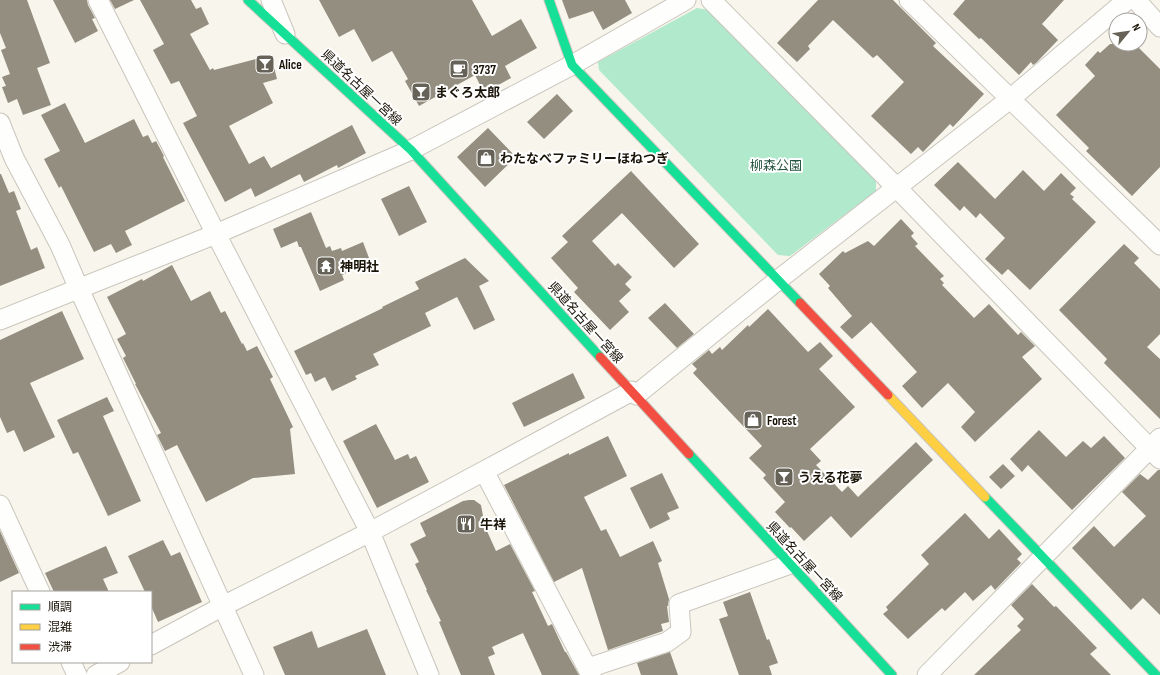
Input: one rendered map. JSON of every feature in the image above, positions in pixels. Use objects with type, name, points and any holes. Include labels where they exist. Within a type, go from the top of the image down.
[{"type":"main road","name":"県道名古屋一宮線","points":[[248,0],[411,150],[892,675]]},
{"type":"main road","points":[[549,0],[572,65],[1156,675]]},
{"type":"street","points":[[98,0],[216,234],[370,532],[429,675]]},
{"type":"street","points":[[271,0],[286,35]]},
{"type":"street","points":[[0,320],[216,234],[411,150],[572,65],[686,0]]},
{"type":"street","points":[[711,0],[1157,448],[1043,557],[927,675]]},
{"type":"street","points":[[909,0],[1160,245]]},
{"type":"street","points":[[152,644],[223,606],[370,532],[634,393],[1010,99],[1127,0]]},
{"type":"street","points":[[1136,0],[1160,27]]},
{"type":"street","points":[[0,122],[7,161],[60,245],[254,675]]},
{"type":"street","points":[[484,471],[590,671],[667,642],[681,632],[679,604],[790,564]]},
{"type":"street","points":[[0,505],[40,591]]},
{"type":"street","points":[[71,663],[77,675]]},
{"type":"street","points":[[96,675],[118,663]]},
{"type":"green space","name":"柳森公園","points":[[697,8],[709,10],[876,181],[876,191],[790,256],[778,255],[599,70],[598,62]]},
{"type":"building","points":[[0,0],[27,0],[50,63],[37,68],[51,105],[23,115],[17,99],[8,103],[2,87],[6,86],[2,77],[10,74],[1,50],[6,48],[0,33]]},
{"type":"building","points":[[53,0],[87,0],[95,18],[92,19],[98,31],[75,43]]},
{"type":"building","points":[[110,0],[134,0],[115,9]]},
{"type":"building","points":[[140,0],[191,0],[196,9],[201,7],[209,24],[190,34],[210,70],[213,68],[214,70],[271,55],[277,79],[263,83],[273,103],[229,126],[249,164],[264,156],[271,168],[352,125],[366,153],[338,168],[337,165],[304,182],[300,174],[255,197],[251,188],[225,202],[183,123],[197,116],[179,81],[171,84],[153,50],[164,44]]},
{"type":"building","points":[[319,0],[472,0],[492,36],[521,19],[537,48],[505,66],[511,78],[484,93],[475,75],[419,106],[405,81],[408,79],[392,51],[372,62],[354,29],[339,37]]},
{"type":"building","points":[[562,0],[625,0],[632,13],[603,30],[593,11],[569,19]]},
{"type":"building","points":[[818,0],[893,0],[936,43],[933,46],[984,94],[953,127],[950,124],[923,152],[918,147],[911,154],[871,116],[904,82],[877,55],[873,58],[833,20],[808,46],[810,49],[797,62],[777,43]]},
{"type":"building","points":[[965,0],[1064,0],[1042,24],[1058,40],[1036,63],[1033,65],[1031,62],[1019,75],[981,38],[979,39],[953,14]]},
{"type":"building","points":[[1108,46],[1108,52],[1143,52],[1160,69],[1160,167],[1132,196],[1086,151],[1089,148],[1056,115],[1095,76],[1085,65],[1098,51],[1100,53]]},
{"type":"building","points":[[557,94],[573,111],[544,139],[527,122]]},
{"type":"building","points":[[65,103],[85,143],[134,119],[143,137],[148,135],[152,143],[156,141],[185,201],[125,231],[132,245],[116,253],[111,244],[94,252],[61,186],[59,188],[44,159],[60,151],[41,115]]},
{"type":"building","points":[[488,128],[516,157],[485,187],[457,157]]},
{"type":"building","points":[[958,162],[995,199],[1023,170],[1044,191],[1061,173],[1076,188],[1070,194],[1074,197],[1072,199],[1096,222],[1030,290],[1008,269],[1002,275],[985,259],[1005,238],[980,213],[976,218],[964,206],[960,211],[934,185]]},
{"type":"building","points":[[631,171],[699,244],[674,268],[622,213],[592,241],[615,266],[618,263],[632,277],[625,284],[631,290],[619,301],[629,312],[610,330],[574,292],[578,288],[551,258],[568,242],[562,236]]},
{"type":"building","points":[[0,174],[9,193],[14,191],[21,209],[16,211],[31,250],[37,247],[45,268],[0,286]]},
{"type":"building","points":[[409,186],[427,222],[399,236],[381,199]]},
{"type":"building","points":[[311,212],[326,248],[330,246],[332,251],[341,248],[342,251],[363,242],[369,258],[349,267],[351,271],[342,275],[344,280],[320,291],[297,241],[281,248],[273,229]]},
{"type":"building","points":[[901,219],[914,233],[911,236],[918,244],[915,246],[944,276],[940,279],[944,283],[942,285],[974,318],[989,304],[1018,335],[1021,332],[1035,346],[1022,357],[1042,379],[975,442],[961,427],[975,412],[948,383],[922,408],[902,386],[917,372],[871,322],[852,339],[840,327],[852,316],[828,288],[830,286],[819,274],[843,251],[845,253],[868,241],[874,246]]},
{"type":"building","points":[[1124,244],[1139,258],[1134,263],[1160,289],[1160,334],[1147,347],[1160,359],[1160,419],[1104,363],[1107,359],[1059,310]]},
{"type":"building","points":[[465,258],[489,281],[479,286],[495,320],[474,330],[457,297],[425,313],[431,326],[373,354],[379,365],[355,376],[357,379],[332,391],[325,377],[315,382],[311,373],[306,375],[294,351],[419,289],[415,282]]},
{"type":"building","points":[[172,265],[191,301],[210,291],[221,313],[225,311],[247,351],[257,346],[273,377],[270,379],[293,427],[290,429],[295,474],[253,478],[206,502],[177,445],[165,451],[157,435],[161,433],[123,358],[126,356],[117,339],[126,334],[107,297],[142,279],[143,281]]},
{"type":"building","points":[[665,303],[694,334],[677,348],[648,318]]},
{"type":"building","points":[[768,309],[808,352],[820,342],[833,356],[819,369],[855,407],[810,449],[821,461],[816,465],[842,492],[848,486],[858,497],[916,442],[933,460],[851,538],[831,516],[804,541],[791,527],[790,528],[775,512],[785,502],[763,478],[766,475],[749,458],[762,446],[693,373],[697,369],[692,364],[709,350],[712,354],[720,347],[722,350],[748,325],[749,327]]},
{"type":"building","points":[[62,311],[84,359],[30,383],[55,437],[24,452],[14,430],[7,433],[0,417],[0,340]]},
{"type":"building","points":[[573,373],[585,398],[524,427],[512,403]]},
{"type":"building","points":[[107,397],[114,411],[103,416],[141,501],[108,516],[78,452],[73,454],[57,420]]},
{"type":"building","points":[[376,424],[395,460],[408,454],[410,459],[416,456],[429,482],[377,508],[343,441]]},
{"type":"building","points":[[1039,430],[1066,457],[1083,441],[1091,448],[1104,436],[1125,458],[1072,510],[1028,465],[1022,472],[1010,459]]},
{"type":"building","points":[[608,436],[627,476],[584,497],[601,531],[606,529],[620,557],[653,541],[662,561],[658,563],[669,599],[667,606],[669,622],[661,624],[663,631],[608,650],[582,568],[554,582],[504,485],[569,453],[569,455]]},
{"type":"building","points":[[1003,464],[1015,476],[1001,489],[989,477]]},
{"type":"building","points":[[1158,470],[1160,470],[1160,615],[1143,598],[1131,610],[1072,548],[1094,526],[1114,547],[1146,516],[1122,492],[1140,474],[1148,480]]},
{"type":"building","points":[[662,473],[679,508],[667,513],[670,519],[650,529],[630,488]]},
{"type":"building","points":[[474,500],[481,505],[483,516],[482,520],[496,551],[510,544],[535,591],[532,592],[548,626],[552,624],[565,652],[579,675],[542,675],[523,633],[492,647],[495,654],[488,657],[495,675],[461,675],[439,622],[441,621],[415,564],[419,562],[410,544],[426,536],[420,523],[463,501]]},
{"type":"building","points":[[965,513],[989,539],[999,529],[1022,554],[1017,559],[1021,563],[995,590],[991,585],[973,601],[965,592],[945,611],[942,608],[908,639],[883,614],[888,610],[886,607],[929,564],[921,555]]},
{"type":"building","points":[[0,531],[19,573],[0,582]]},
{"type":"building","points":[[163,540],[171,556],[180,552],[202,602],[158,622],[152,608],[152,591],[145,591],[128,556]]},
{"type":"building","points":[[106,546],[118,573],[103,579],[109,591],[54,591],[45,573]]},
{"type":"building","points":[[1032,584],[1097,648],[1090,654],[1111,675],[974,675],[1021,630],[1017,626],[1024,619],[1011,605]]},
{"type":"building","points":[[750,592],[767,640],[769,639],[778,663],[769,666],[772,675],[739,675],[719,619],[728,616],[723,602]]},
{"type":"building","points":[[367,629],[386,675],[285,675],[273,647],[312,631],[318,648]]},
{"type":"building","points":[[670,652],[678,675],[641,675],[637,663]]},
{"type":"traffic: fast","points":[[248,0],[411,150],[600,357]]},
{"type":"traffic: fast","points":[[549,0],[572,65],[800,303]]},
{"type":"traffic: fast","points":[[689,454],[892,675]]},
{"type":"traffic: fast","points":[[985,497],[1156,675]]},
{"type":"traffic: slow","points":[[888,395],[985,497]]},
{"type":"traffic: jam","points":[[800,303],[888,395]]},
{"type":"traffic: jam","points":[[600,357],[689,454]]},
{"type":"place","name":"Alice","points":[[265,64]]},
{"type":"place","name":"3737","points":[[459,69]]},
{"type":"place","name":"まぐろ太郎","points":[[421,92]]},
{"type":"place","name":"わたなべファミリーほねつぎ","points":[[486,158]]},
{"type":"place","name":"神明社","points":[[326,266]]},
{"type":"place","name":"Forest","points":[[753,420]]},
{"type":"place","name":"うえる花夢","points":[[784,477]]},
{"type":"place","name":"牛祥","points":[[466,524]]}]
